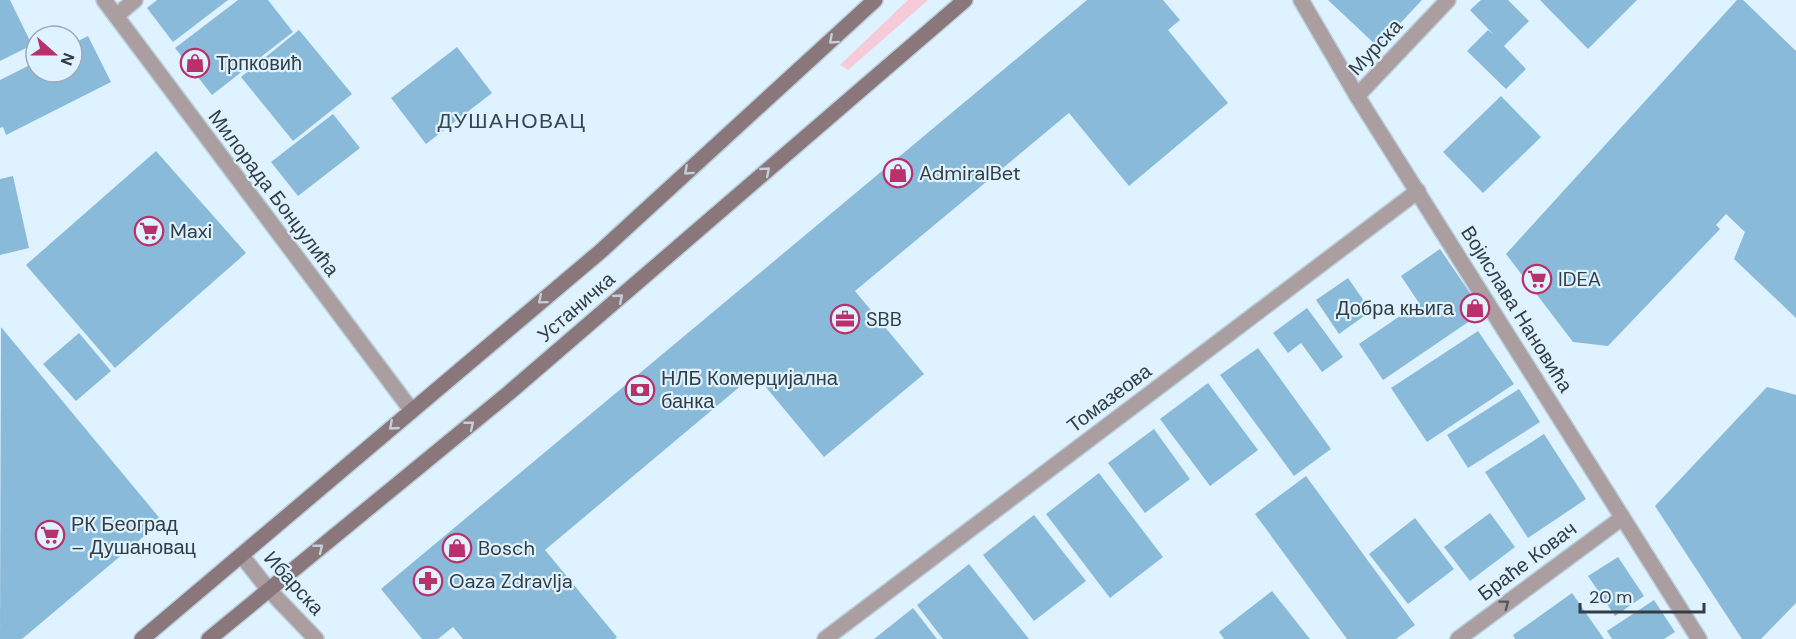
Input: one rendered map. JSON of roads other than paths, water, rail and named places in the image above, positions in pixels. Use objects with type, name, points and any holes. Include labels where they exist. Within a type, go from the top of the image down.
[{"type":"main road","name":"Устаничка","points":[[142,639],[601,251],[875,0]]},
{"type":"main road","name":"Устаничка","points":[[209,639],[510,392],[965,0]]},
{"type":"street","name":"Милорада Бонџулића","points":[[104,0],[412,411]]},
{"type":"street","points":[[116,16],[135,0]]},
{"type":"street","name":"Војислава Нановића","points":[[1301,0],[1357,96],[1699,639]]},
{"type":"street","name":"Мурска","points":[[1357,96],[1448,0]]},
{"type":"street","name":"Томазеова","points":[[825,639],[1418,191]]},
{"type":"street","name":"Браће Ковач","points":[[1458,639],[1622,518]]},
{"type":"street","name":"Ибарска","points":[[242,555],[268,589],[316,639]]},
{"type":"place","name":"Трпковић","points":[[195,63]]},
{"type":"place","name":"AdmiralBet","points":[[898,173]]},
{"type":"place","name":"Maxi","points":[[149,231]]},
{"type":"place","name":"IDEA","points":[[1537,279]]},
{"type":"place","name":"Добра књига","points":[[1475,308]]},
{"type":"place","name":"SBB","points":[[845,319]]},
{"type":"place","name":"НЛБ Комерцијална банка","points":[[640,390]]},
{"type":"place","name":"РК Београд – Душановац","points":[[50,535]]},
{"type":"place","name":"Bosch","points":[[457,548]]},
{"type":"place","name":"Oaza Zdravlja","points":[[428,581]]},
{"type":"district","name":"ДУШАНОВАЦ","points":[[512,121]]}]
